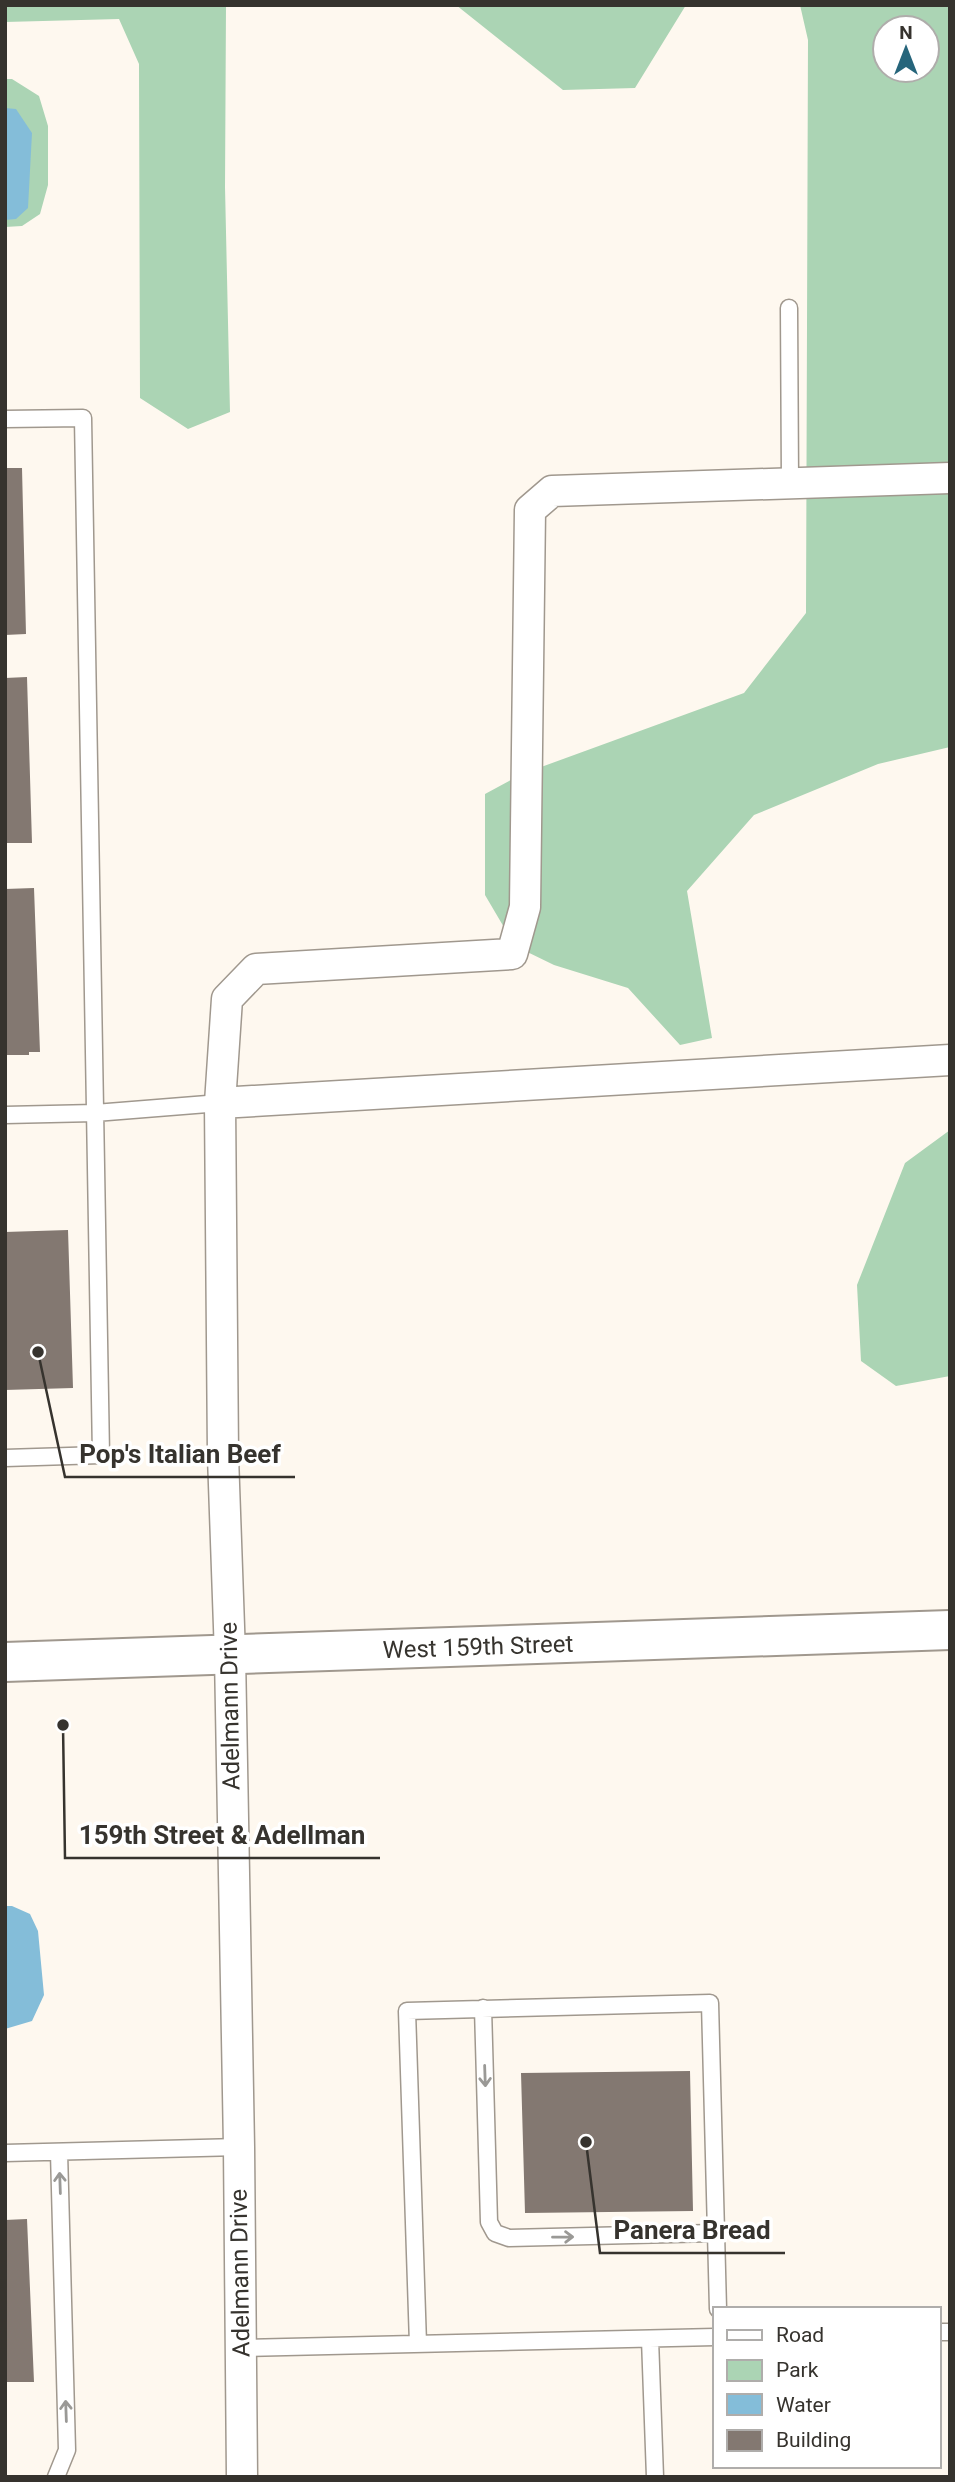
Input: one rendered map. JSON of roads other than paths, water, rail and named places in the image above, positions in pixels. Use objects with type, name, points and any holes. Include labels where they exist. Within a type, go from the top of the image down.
[{"type":"main road","name":"West 159th Street","points":[[5,1662],[950,1630]]},
{"type":"street","points":[[790,483],[950,478]]},
{"type":"street","name":"Adelmann Drive","points":[[242,2477],[230,1655],[223,1456],[220,1102],[227,999],[256,969],[512,954],[525,907],[530,510],[551,491],[790,483]]},
{"type":"street","points":[[220,1102],[950,1060]]},
{"type":"lane","points":[[789,308],[790,483]]},
{"type":"lane","points":[[5,419],[83,418],[101,1455],[5,1458]]},
{"type":"lane","points":[[5,1115],[96,1113],[220,1102]]},
{"type":"lane","points":[[418,2344],[407,2011],[710,2003],[718,2307]]},
{"type":"lane","points":[[483,2008],[489,2222],[495,2233],[509,2238],[714,2233]]},
{"type":"lane","points":[[5,2153],[239,2147]]},
{"type":"lane","points":[[56,2477],[67,2450],[59,2152]]},
{"type":"lane","points":[[240,2348],[713,2337]]},
{"type":"lane","points":[[650,2339],[655,2477]]},
{"type":"water","points":[[5,108],[16,109],[32,133],[28,208],[16,219],[5,220]]},
{"type":"water","points":[[5,1906],[12,1906],[30,1914],[38,1931],[44,1995],[32,2021],[5,2029]]},
{"type":"place","name":"Pop's Italian Beef","points":[[38,1352]]},
{"type":"place","name":"159th Street & Adellman","points":[[63,1725]]},
{"type":"place","name":"Panera Bread","points":[[586,2142]]}]
